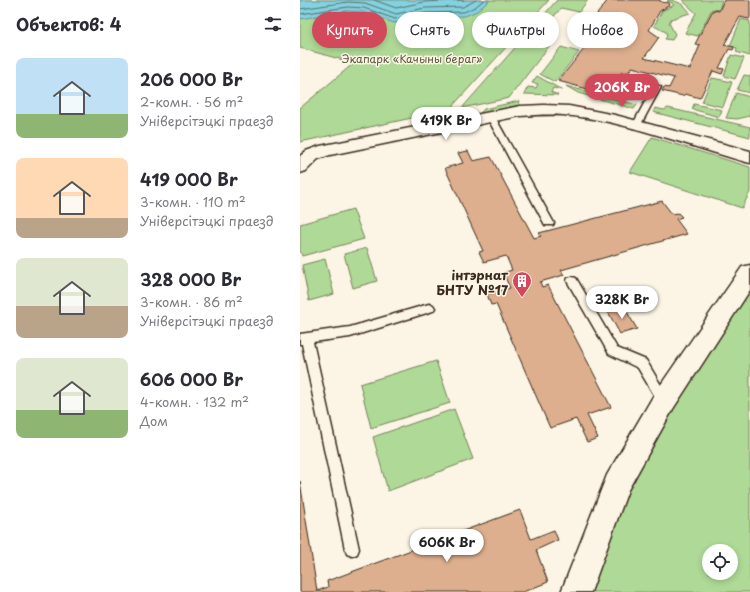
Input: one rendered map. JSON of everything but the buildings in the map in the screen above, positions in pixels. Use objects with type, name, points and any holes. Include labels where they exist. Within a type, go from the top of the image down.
[{"type":"street","points":[[300,167],[312,155],[326,150],[491,116],[520,111],[544,110],[568,111],[590,115],[750,157]]},
{"type":"street","points":[[576,592],[617,484],[664,401],[750,273]]},
{"type":"lane","points":[[636,126],[657,87]]},
{"type":"lane","points":[[491,116],[549,223]]},
{"type":"lane","points":[[572,280],[613,351],[642,364],[664,401]]},
{"type":"lane","points":[[352,548],[303,338],[350,332],[428,308]]},
{"type":"green space","name":"Экапарк «Качыны бераг»","points":[[300,0],[549,0],[538,12],[472,12],[472,48],[505,48],[449,110],[300,142],[300,108],[354,63],[300,48]]},
{"type":"green space","points":[[557,0],[588,0],[579,12],[561,8],[558,12],[546,12]]},
{"type":"green space","points":[[682,0],[722,0],[719,10],[712,9],[698,36],[685,33],[696,13]]},
{"type":"green space","points":[[667,1],[680,4],[690,13],[671,19],[669,23],[675,34],[672,40],[665,39],[667,36],[666,32],[654,26],[662,11],[674,5]]},
{"type":"green space","points":[[741,19],[750,21],[750,56],[736,52],[737,48],[730,46]]},
{"type":"green space","points":[[561,47],[579,52],[555,82],[540,74]]},
{"type":"green space","points":[[515,48],[548,48],[509,98],[462,108]]},
{"type":"green space","points":[[731,55],[744,58],[735,79],[724,76]]},
{"type":"green space","points":[[744,75],[750,76],[750,93],[737,90]]},
{"type":"green space","points":[[537,76],[562,90],[553,88],[551,92],[558,95],[524,94],[528,87],[536,88],[538,84],[532,83]]},
{"type":"green space","points":[[712,78],[732,82],[723,107],[702,102]]},
{"type":"green space","points":[[566,86],[637,105],[634,109],[578,93]]},
{"type":"green space","points":[[736,93],[750,97],[750,116],[737,119],[726,118]]},
{"type":"green space","points":[[519,101],[519,105],[516,106],[479,114],[484,109]]},
{"type":"green space","points":[[694,104],[722,110],[719,117],[692,109]]},
{"type":"green space","points":[[655,108],[664,110],[668,108],[750,127],[750,137],[653,112]]},
{"type":"green space","points":[[652,137],[750,167],[750,192],[742,208],[630,172]]},
{"type":"green space","points":[[353,209],[364,239],[302,256],[300,250],[300,224]]},
{"type":"green space","points":[[367,248],[377,281],[353,288],[344,254]]},
{"type":"green space","points":[[325,259],[334,294],[309,301],[302,265]]},
{"type":"green space","points":[[750,284],[750,592],[584,592],[605,522]]},
{"type":"green space","points":[[436,361],[450,403],[371,428],[360,384]]},
{"type":"green space","points":[[454,409],[473,459],[388,491],[373,437]]},
{"type":"water","points":[[300,0],[489,0],[477,11],[465,16],[464,12],[395,12],[394,23],[387,21],[387,12],[347,11],[312,12],[312,17],[300,19]]},
{"type":"place","name":"інтэрнат БНТУ №17","points":[[522,298]]}]
